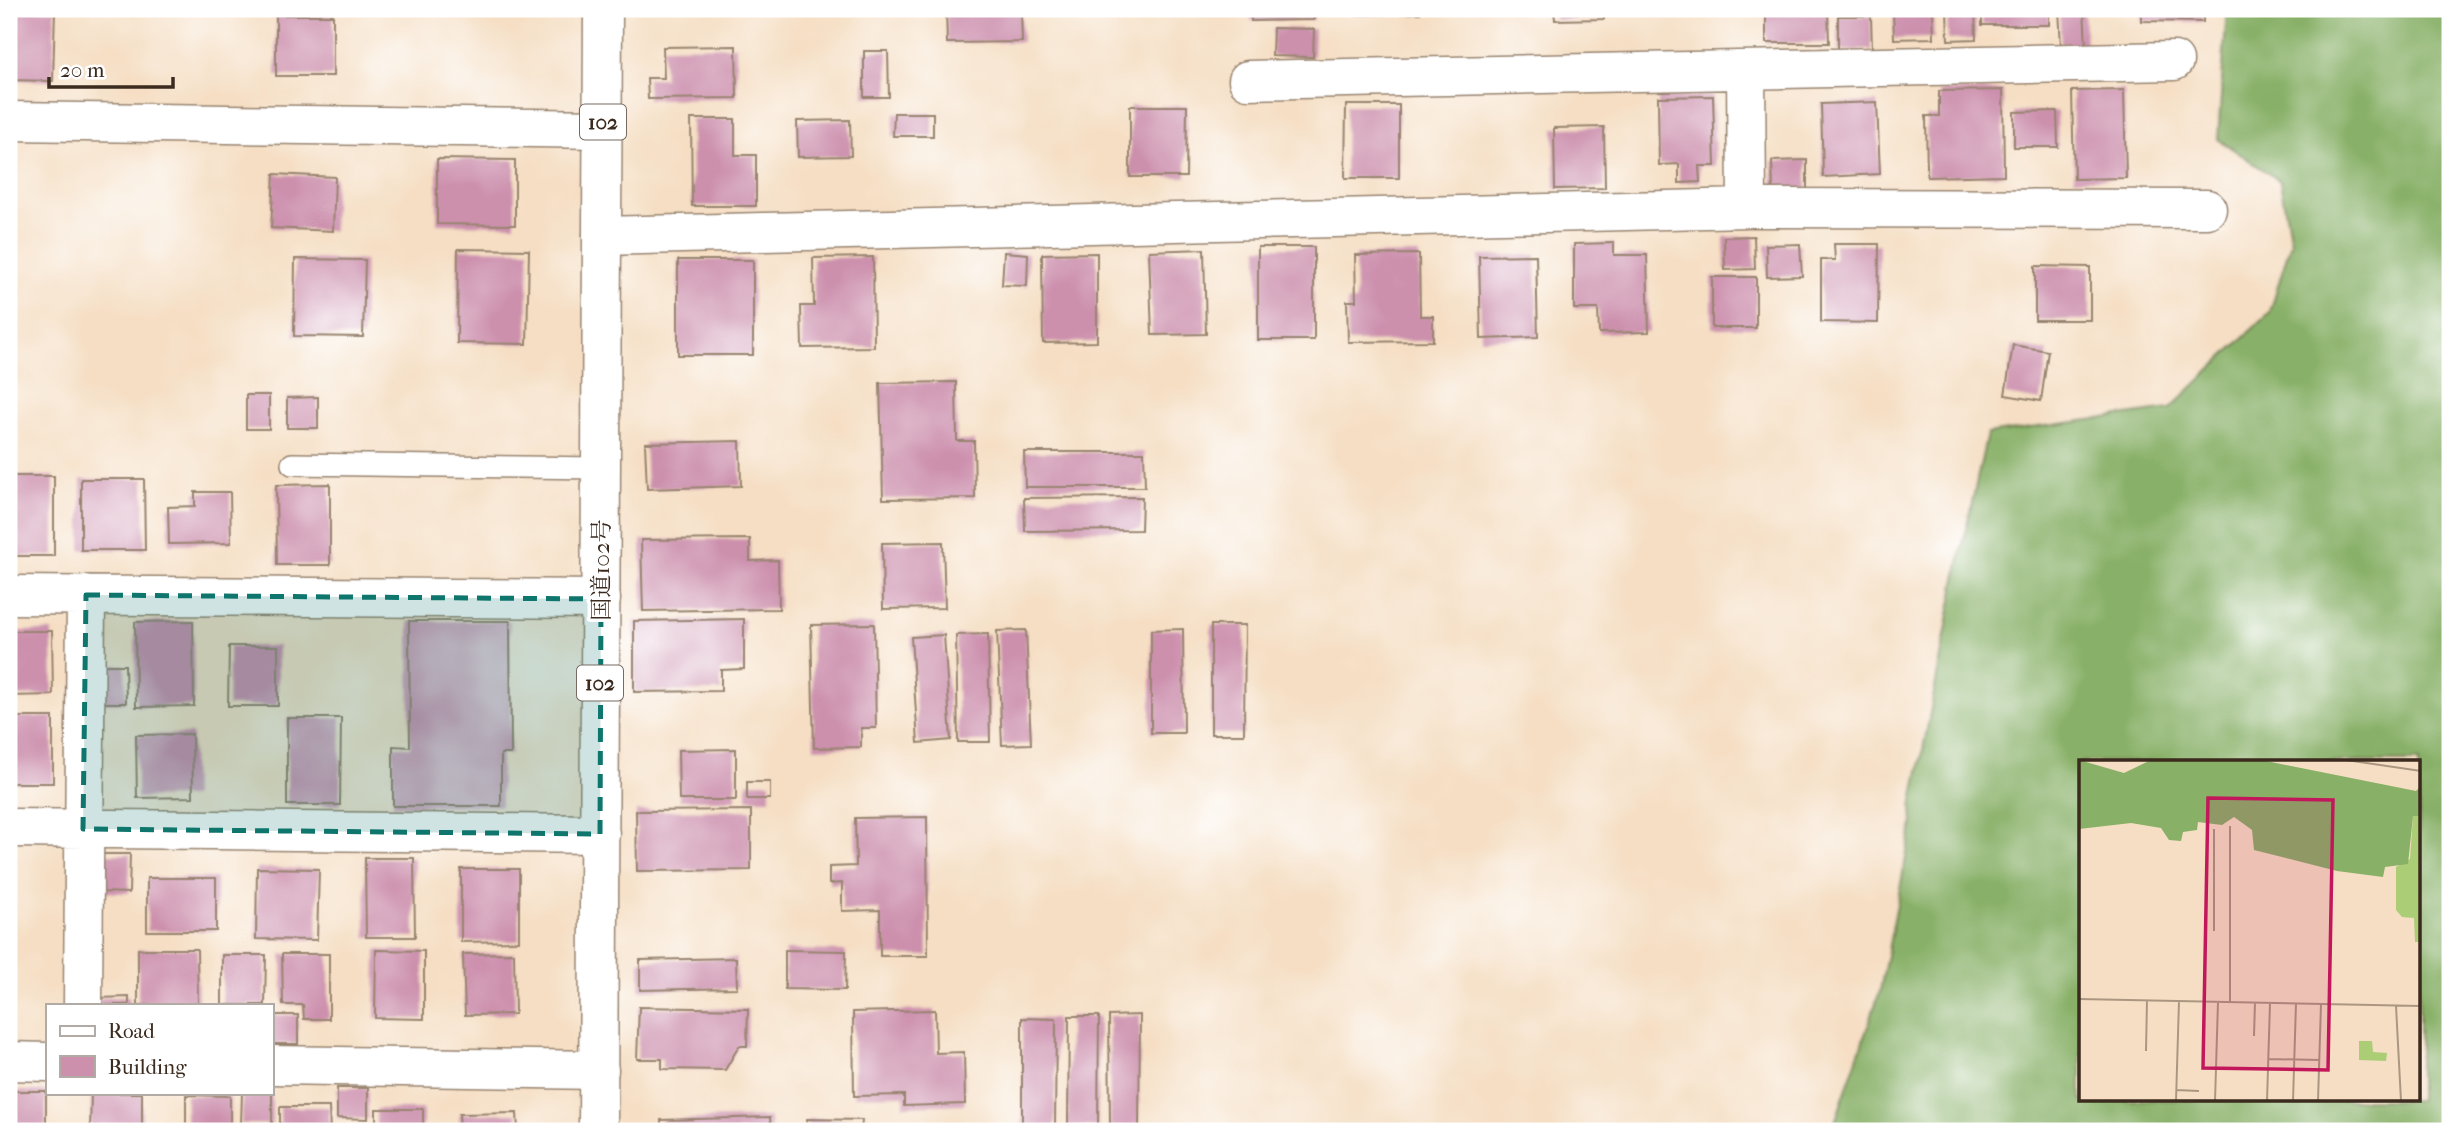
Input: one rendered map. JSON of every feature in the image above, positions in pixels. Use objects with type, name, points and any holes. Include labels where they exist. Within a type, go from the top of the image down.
[{"type":"main road","name":"国道102号","points":[[598,1131],[604,9]]},
{"type":"main road","points":[[1248,80],[2174,61]]},
{"type":"main road","points":[[1746,70],[1746,208]]},
{"type":"main road","points":[[9,121],[603,129]]},
{"type":"main road","points":[[602,236],[1746,208],[2207,209]]},
{"type":"main road","points":[[9,595],[601,598]]},
{"type":"main road","points":[[83,1004],[86,595]]},
{"type":"main road","points":[[9,828],[600,834]]},
{"type":"main road","points":[[9,1061],[46,1062]]},
{"type":"main road","points":[[273,1065],[599,1070]]},
{"type":"lane","points":[[292,464],[601,468]]},
{"type":"highlighted area","points":[[86,595],[601,599],[600,834],[83,829]]},
{"type":"green space","points":[[2227,9],[2450,9],[2450,1131],[1832,1131],[1880,991],[1913,822],[1912,807],[1987,434],[2170,409],[2270,312],[2291,242],[2280,181],[2218,139]]},
{"type":"building","points":[[946,9],[1021,9],[1022,42],[947,43]]},
{"type":"building","points":[[1251,9],[1313,9],[1314,20],[1251,21]]},
{"type":"building","points":[[1358,9],[1420,9],[1420,13],[1358,15]]},
{"type":"building","points":[[1554,9],[1604,9],[1604,19],[1555,20]]},
{"type":"building","points":[[1657,9],[1712,9],[1712,13],[1657,13]]},
{"type":"building","points":[[1766,9],[1828,9],[1829,43],[1766,43]]},
{"type":"building","points":[[1893,9],[1933,9],[1934,38],[1894,39]]},
{"type":"building","points":[[1947,9],[1975,9],[1976,39],[1948,40]]},
{"type":"building","points":[[1982,9],[2049,9],[2049,25],[1982,25]]},
{"type":"building","points":[[2059,9],[2084,9],[2086,46],[2061,47]]},
{"type":"building","points":[[2141,9],[2203,9],[2203,22],[2141,21]]},
{"type":"building","points":[[9,10],[55,10],[53,81],[9,80]]},
{"type":"building","points":[[276,15],[333,15],[333,76],[276,76]]},
{"type":"building","points":[[1838,16],[1871,16],[1872,50],[1838,51]]},
{"type":"building","points":[[1273,28],[1314,29],[1313,57],[1272,56]]},
{"type":"building","points":[[736,46],[737,98],[648,99],[647,78],[664,78],[663,47]]},
{"type":"building","points":[[864,51],[888,51],[889,97],[864,97]]},
{"type":"building","points":[[2003,90],[2004,175],[1927,177],[1926,116],[1939,116],[1939,91]]},
{"type":"building","points":[[2124,90],[2126,178],[2074,179],[2072,91]]},
{"type":"building","points":[[1713,96],[1715,166],[1699,166],[1700,182],[1679,183],[1679,164],[1659,165],[1658,97]]},
{"type":"building","points":[[1877,102],[1880,174],[1823,177],[1821,104]]},
{"type":"building","points":[[1346,105],[1399,105],[1399,178],[1345,178]]},
{"type":"building","points":[[1130,106],[1187,106],[1186,177],[1130,177]]},
{"type":"building","points":[[2057,111],[2058,147],[2014,147],[2014,112]]},
{"type":"building","points":[[894,113],[933,113],[933,136],[893,136]]},
{"type":"building","points":[[691,119],[735,119],[735,155],[756,155],[756,206],[692,206]]},
{"type":"building","points":[[850,120],[851,156],[798,157],[797,121]]},
{"type":"building","points":[[1604,127],[1605,188],[1555,189],[1554,128]]},
{"type":"building","points":[[437,159],[515,160],[515,225],[437,224]]},
{"type":"building","points":[[1807,160],[1807,191],[1773,192],[1772,161]]},
{"type":"building","points":[[274,174],[335,177],[333,231],[271,228]]},
{"type":"building","points":[[1754,236],[1755,269],[1725,270],[1724,237]]},
{"type":"building","points":[[1614,243],[1614,255],[1647,255],[1649,332],[1599,333],[1598,309],[1574,309],[1574,244]]},
{"type":"building","points":[[1800,244],[1802,276],[1767,277],[1766,245]]},
{"type":"building","points":[[1834,244],[1879,244],[1878,323],[1821,322],[1821,260],[1835,260]]},
{"type":"building","points":[[1258,247],[1314,247],[1314,340],[1258,340]]},
{"type":"building","points":[[458,249],[529,250],[527,344],[457,343]]},
{"type":"building","points":[[1204,249],[1206,334],[1152,335],[1149,251]]},
{"type":"building","points":[[1004,252],[1028,254],[1027,286],[1002,285]]},
{"type":"building","points":[[1097,253],[1097,342],[1043,343],[1042,254]]},
{"type":"building","points":[[1419,254],[1420,316],[1433,316],[1433,341],[1348,342],[1347,301],[1356,301],[1355,255]]},
{"type":"building","points":[[1536,255],[1538,337],[1481,339],[1479,256]]},
{"type":"building","points":[[873,257],[874,347],[802,348],[801,306],[814,306],[813,258]]},
{"type":"building","points":[[295,259],[365,260],[363,337],[294,336]]},
{"type":"building","points":[[678,260],[753,260],[753,355],[678,355]]},
{"type":"building","points":[[2035,266],[2090,267],[2090,320],[2035,320]]},
{"type":"building","points":[[1712,277],[1756,277],[1756,328],[1712,328]]},
{"type":"building","points":[[2013,345],[2048,351],[2041,401],[2005,395]]},
{"type":"building","points":[[956,382],[957,441],[974,441],[975,498],[883,499],[880,383]]},
{"type":"building","points":[[246,395],[269,395],[269,429],[246,429]]},
{"type":"building","points":[[318,397],[318,428],[287,428],[287,398]]},
{"type":"building","points":[[740,441],[741,486],[647,489],[645,443]]},
{"type":"building","points":[[1024,452],[1144,452],[1145,487],[1025,487]]},
{"type":"building","points":[[9,476],[54,476],[54,556],[9,556]]},
{"type":"building","points":[[81,479],[144,479],[145,550],[81,550]]},
{"type":"building","points":[[330,484],[330,565],[277,565],[276,485]]},
{"type":"building","points":[[195,492],[230,492],[231,543],[169,544],[168,507],[195,506]]},
{"type":"building","points":[[1142,497],[1141,530],[1025,531],[1024,498]]},
{"type":"building","points":[[750,539],[750,561],[778,560],[779,609],[643,611],[641,540]]},
{"type":"building","points":[[943,542],[945,608],[883,609],[882,543]]},
{"type":"building","points":[[744,619],[744,669],[721,670],[721,691],[634,692],[634,621]]},
{"type":"building","points":[[193,621],[194,706],[136,707],[135,622]]},
{"type":"building","points":[[409,621],[510,621],[511,754],[501,754],[501,806],[393,806],[393,746],[410,747]]},
{"type":"building","points":[[874,624],[876,728],[861,728],[861,747],[814,748],[811,625]]},
{"type":"building","points":[[1211,625],[1245,625],[1244,734],[1211,734]]},
{"type":"building","points":[[1183,629],[1184,733],[1151,733],[1151,630]]},
{"type":"building","points":[[1026,630],[1031,744],[1002,745],[997,631]]},
{"type":"building","points":[[9,631],[52,631],[53,695],[9,696]]},
{"type":"building","points":[[988,634],[990,742],[958,742],[956,635]]},
{"type":"building","points":[[944,635],[951,740],[918,743],[911,637]]},
{"type":"building","points":[[229,646],[278,646],[278,706],[228,706]]},
{"type":"building","points":[[96,665],[125,665],[126,703],[97,703]]},
{"type":"building","points":[[9,717],[53,717],[53,783],[9,783]]},
{"type":"building","points":[[287,718],[341,718],[340,805],[287,805]]},
{"type":"building","points":[[192,734],[193,797],[137,798],[136,735]]},
{"type":"building","points":[[736,749],[736,800],[679,800],[678,750]]},
{"type":"building","points":[[747,782],[770,782],[770,799],[747,799]]},
{"type":"building","points":[[751,810],[751,870],[637,871],[636,811]]},
{"type":"building","points":[[927,817],[928,956],[880,956],[880,910],[842,911],[842,883],[829,884],[829,867],[856,866],[855,818]]},
{"type":"building","points":[[100,854],[130,854],[129,893],[100,892]]},
{"type":"building","points":[[365,858],[414,858],[415,937],[366,937]]},
{"type":"building","points":[[257,868],[319,869],[317,940],[256,939]]},
{"type":"building","points":[[461,869],[519,869],[519,941],[461,942]]},
{"type":"building","points":[[147,878],[216,878],[216,931],[147,931]]},
{"type":"building","points":[[138,949],[197,949],[198,1004],[138,1004]]},
{"type":"building","points":[[376,950],[424,951],[424,1019],[375,1018]]},
{"type":"building","points":[[785,950],[846,951],[845,990],[785,989]]},
{"type":"building","points":[[514,953],[515,1014],[465,1015],[463,954]]},
{"type":"building","points":[[282,954],[329,954],[329,1019],[304,1019],[303,1005],[283,1005]]},
{"type":"building","points":[[222,955],[266,955],[265,1004],[222,1004]]},
{"type":"building","points":[[736,958],[737,988],[640,990],[640,960]]},
{"type":"building","points":[[129,997],[129,1004],[98,1004],[98,998]]},
{"type":"building","points":[[639,1007],[748,1009],[747,1046],[739,1046],[725,1070],[662,1069],[662,1059],[637,1059]]},
{"type":"building","points":[[935,1010],[936,1053],[964,1052],[965,1104],[904,1106],[904,1095],[854,1096],[853,1012]]},
{"type":"building","points":[[273,1015],[298,1015],[298,1044],[273,1044]]},
{"type":"building","points":[[1140,1015],[1139,1127],[1110,1127],[1109,1016]]},
{"type":"building","points":[[1069,1016],[1099,1016],[1098,1127],[1068,1126]]},
{"type":"building","points":[[1022,1018],[1056,1019],[1055,1129],[1022,1129]]},
{"type":"building","points":[[337,1088],[368,1088],[368,1119],[337,1118]]},
{"type":"building","points":[[9,1091],[46,1091],[46,1131],[9,1131]]},
{"type":"building","points":[[91,1094],[142,1094],[142,1131],[90,1131]]},
{"type":"building","points":[[242,1094],[272,1094],[272,1125],[241,1124]]},
{"type":"building","points":[[186,1095],[230,1096],[230,1131],[186,1131]]},
{"type":"building","points":[[280,1107],[329,1107],[330,1131],[280,1131]]},
{"type":"building","points":[[376,1109],[423,1109],[423,1131],[376,1131]]},
{"type":"building","points":[[517,1113],[518,1131],[460,1131],[459,1114]]},
{"type":"building","points":[[770,1117],[771,1131],[661,1131],[661,1120]]},
{"type":"building","points":[[807,1119],[862,1120],[861,1131],[807,1131]]}]
